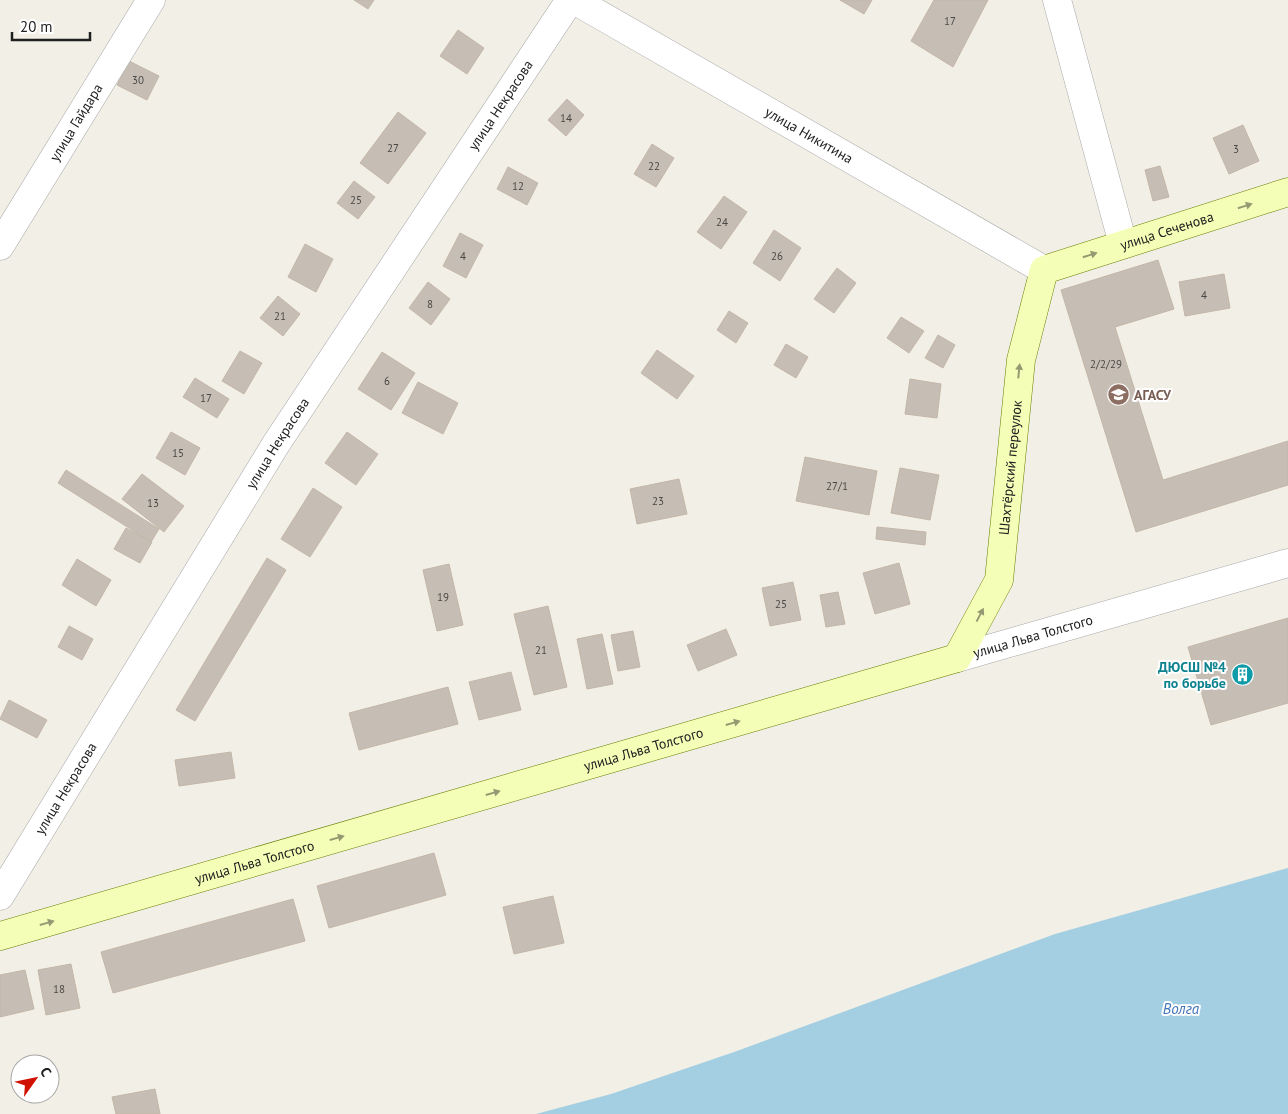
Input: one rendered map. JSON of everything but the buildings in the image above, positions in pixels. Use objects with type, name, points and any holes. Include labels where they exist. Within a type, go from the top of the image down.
[{"type":"main road","name":"улица Сеченова","points":[[1044,270],[1288,192]]},
{"type":"main road","name":"Шахтёрский переулок","points":[[957,658],[999,580],[1021,360],[1044,270]]},
{"type":"main road","name":"улица Льва Толстого","points":[[0,936],[957,658]]},
{"type":"street","name":"улица Гайдара","points":[[0,246],[151,0]]},
{"type":"street","name":"улица Некрасова","points":[[0,896],[276,444],[570,0]]},
{"type":"street","name":"улица Никитина","points":[[574,0],[1044,270]]},
{"type":"street","points":[[1057,0],[1123,244]]},
{"type":"street","name":"улица Льва Толстого","points":[[957,658],[1288,563]]},
{"type":"water","name":"Волга","points":[[1288,868],[1288,1114],[536,1114],[611,1094],[737,1051],[1055,934]]},
{"type":"place","name":"АГАСУ","points":[[1118,395]]},
{"type":"place","name":"ДЮСШ №4 по борьбе","points":[[1242,675]]}]
